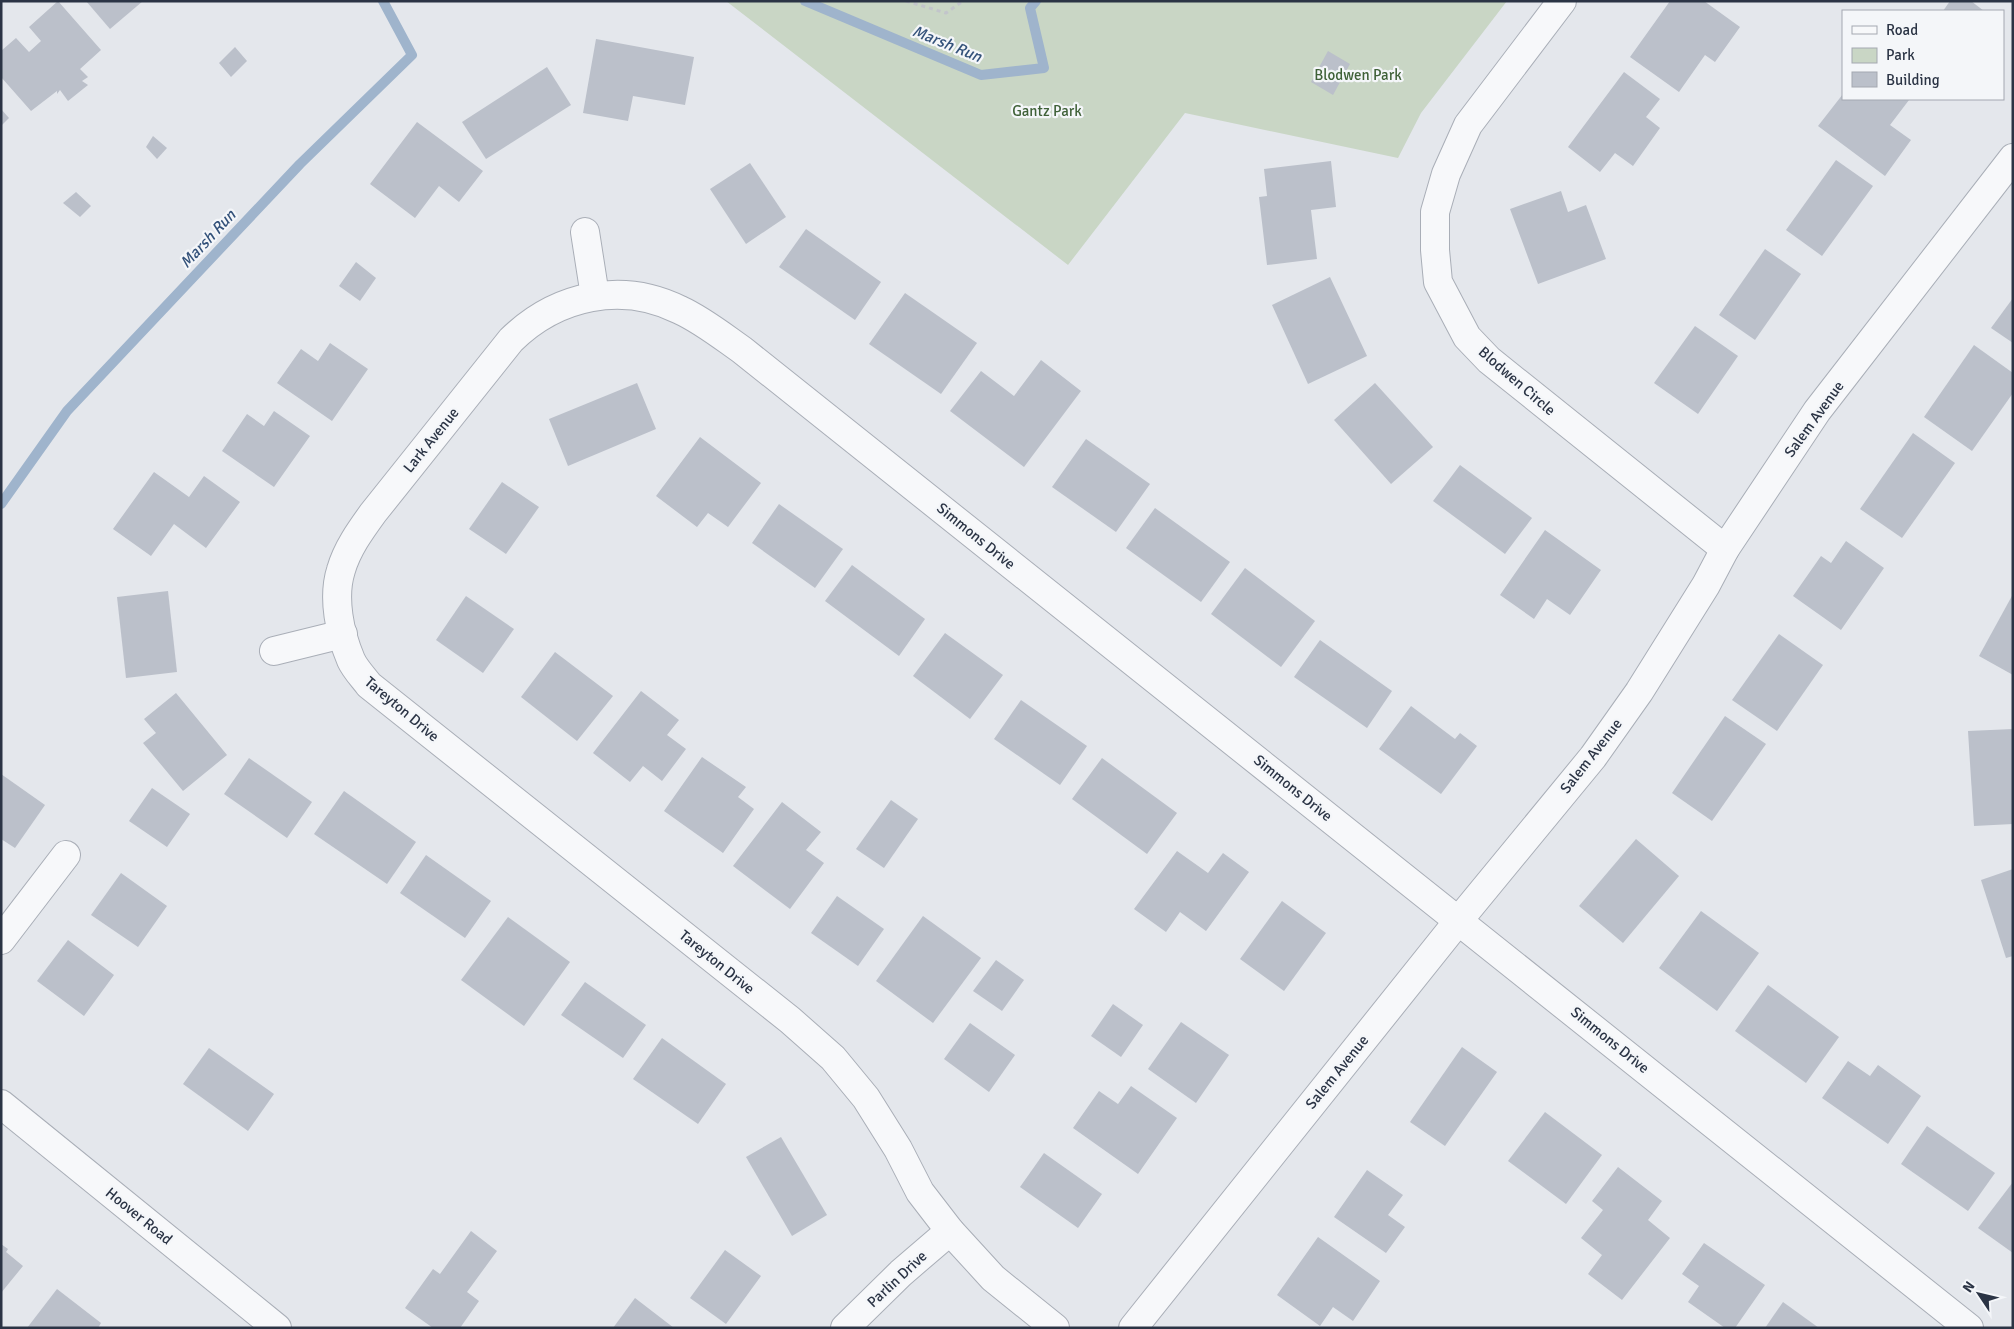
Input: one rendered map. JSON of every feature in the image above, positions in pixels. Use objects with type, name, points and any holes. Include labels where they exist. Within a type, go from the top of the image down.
[{"type":"street","name":"Blodwen Circle","points":[[1562,1],[1468,125],[1446,174],[1435,212],[1435,250],[1438,282],[1468,337],[1489,360],[1725,549]]},
{"type":"street","name":"Salem Avenue","points":[[1132,1328],[1593,756],[1639,692],[1706,585],[1725,549],[1817,411],[2013,158]]},
{"type":"street","points":[[585,232],[595,296]]},
{"type":"street","name":"Simmons Drive","points":[[595,296],[624,293],[657,300],[682,310],[742,350],[1969,1328]]},
{"type":"street","name":"Lark Avenue","points":[[343,634],[337,601],[340,571],[353,541],[372,514],[512,340],[527,325],[546,312],[595,296]]},
{"type":"street","points":[[274,651],[343,634]]},
{"type":"street","name":"Tareyton Drive","points":[[343,634],[352,662],[369,685],[790,1020],[833,1058],[866,1098],[898,1149],[920,1192],[950,1231],[992,1278],[1055,1328]]},
{"type":"street","points":[[1,940],[66,855]]},
{"type":"street","name":"Hoover Road","points":[[1,1104],[276,1328]]},
{"type":"street","name":"Parlin Drive","points":[[845,1328],[901,1273],[950,1231]]},
{"type":"path","points":[[906,1],[946,14],[962,1]]},
{"type":"green space","name":"Gantz Park","points":[[726,1],[1507,1],[1421,113],[1398,158],[1185,113],[1068,265]]},
{"type":"building","points":[[58,1],[101,50],[80,69],[88,77],[82,81],[88,85],[68,101],[60,90],[57,94],[57,91],[31,111],[1,77],[1,51],[16,38],[29,52],[41,41],[29,27]]},
{"type":"building","points":[[86,1],[143,1],[110,29]]},
{"type":"building","points":[[1670,1],[1704,1],[1740,27],[1715,62],[1705,55],[1679,92],[1630,57]]},
{"type":"building","points":[[1950,1],[1971,1],[1983,10],[1944,10]]},
{"type":"building","points":[[596,39],[694,57],[685,105],[633,96],[628,121],[583,113]]},
{"type":"building","points":[[235,47],[247,61],[231,77],[219,63]]},
{"type":"building","points":[[1328,51],[1350,64],[1333,95],[1311,82]]},
{"type":"building","points":[[547,67],[571,105],[486,159],[462,122]]},
{"type":"building","points":[[1624,72],[1660,99],[1646,117],[1660,128],[1633,166],[1615,153],[1600,172],[1568,147]]},
{"type":"building","points":[[1842,95],[1842,100],[1909,100],[1890,125],[1911,140],[1885,176],[1818,126]]},
{"type":"building","points":[[1,109],[9,118],[1,126]]},
{"type":"building","points":[[417,122],[483,171],[459,202],[439,186],[415,218],[370,184]]},
{"type":"building","points":[[153,136],[167,148],[157,159],[146,147]]},
{"type":"building","points":[[1836,160],[1873,186],[1822,256],[1786,230]]},
{"type":"building","points":[[1331,161],[1336,207],[1311,210],[1317,259],[1267,265],[1259,197],[1267,196],[1264,169]]},
{"type":"building","points":[[750,163],[786,217],[746,244],[710,189]]},
{"type":"building","points":[[1561,191],[1568,212],[1586,205],[1606,259],[1538,284],[1510,209]]},
{"type":"building","points":[[76,192],[91,206],[80,217],[63,203]]},
{"type":"building","points":[[806,229],[881,282],[855,320],[779,267]]},
{"type":"building","points":[[1765,249],[1801,274],[1755,340],[1719,315]]},
{"type":"building","points":[[356,262],[376,278],[360,301],[339,286]]},
{"type":"building","points":[[1330,277],[1367,356],[1308,384],[1272,305]]},
{"type":"building","points":[[905,293],[977,343],[941,394],[869,344]]},
{"type":"building","points":[[2013,298],[2013,343],[1991,328]]},
{"type":"building","points":[[1695,326],[1738,356],[1698,414],[1654,383]]},
{"type":"building","points":[[330,343],[368,369],[332,421],[277,383],[301,349],[318,361]]},
{"type":"building","points":[[1974,345],[2013,373],[2013,393],[1972,451],[1924,417]]},
{"type":"building","points":[[1041,360],[1081,391],[1024,467],[950,411],[981,371],[1014,396]]},
{"type":"building","points":[[637,383],[656,429],[568,466],[549,419]]},
{"type":"building","points":[[1375,383],[1433,447],[1391,484],[1334,420]]},
{"type":"building","points":[[274,411],[310,436],[274,487],[222,451],[247,414],[264,426]]},
{"type":"building","points":[[1913,433],[1955,463],[1902,538],[1860,509]]},
{"type":"building","points":[[700,437],[761,483],[728,527],[708,513],[697,527],[656,496]]},
{"type":"building","points":[[1086,439],[1150,484],[1116,532],[1052,487]]},
{"type":"building","points":[[1460,465],[1532,518],[1505,554],[1433,501]]},
{"type":"building","points":[[154,472],[189,497],[204,476],[240,502],[206,548],[174,524],[151,556],[113,529]]},
{"type":"building","points":[[502,482],[539,507],[506,554],[469,529]]},
{"type":"building","points":[[779,504],[843,549],[815,588],[752,543]]},
{"type":"building","points":[[1155,508],[1230,562],[1201,602],[1126,548]]},
{"type":"building","points":[[1545,530],[1601,570],[1570,615],[1547,599],[1534,619],[1500,595]]},
{"type":"building","points":[[1846,541],[1884,568],[1841,630],[1793,596],[1821,556],[1831,563]]},
{"type":"building","points":[[852,565],[925,619],[899,656],[825,601]]},
{"type":"building","points":[[1245,568],[1315,621],[1281,667],[1211,614]]},
{"type":"building","points":[[168,591],[177,672],[126,678],[117,597]]},
{"type":"building","points":[[2013,594],[2013,675],[1979,656]]},
{"type":"building","points":[[466,596],[514,629],[483,673],[436,640]]},
{"type":"building","points":[[945,633],[1003,675],[970,719],[913,676]]},
{"type":"building","points":[[1779,634],[1823,665],[1777,731],[1732,700]]},
{"type":"building","points":[[1320,640],[1392,691],[1367,728],[1294,677]]},
{"type":"building","points":[[555,652],[613,696],[577,741],[521,697]]},
{"type":"building","points":[[641,691],[679,720],[667,735],[686,749],[662,781],[643,766],[630,782],[593,753]]},
{"type":"building","points":[[176,693],[227,755],[183,791],[143,743],[156,733],[144,719]]},
{"type":"building","points":[[1021,700],[1087,746],[1060,785],[994,739]]},
{"type":"building","points":[[1411,706],[1455,739],[1460,733],[1477,746],[1441,794],[1379,749]]},
{"type":"building","points":[[1725,716],[1766,744],[1712,821],[1672,793]]},
{"type":"building","points":[[2013,729],[2013,824],[1974,826],[1968,731]]},
{"type":"building","points":[[702,757],[746,787],[738,797],[754,809],[723,853],[664,811]]},
{"type":"building","points":[[249,758],[312,802],[287,838],[224,794]]},
{"type":"building","points":[[1102,758],[1177,813],[1147,854],[1072,799]]},
{"type":"building","points":[[1,774],[45,805],[15,848],[1,839]]},
{"type":"building","points":[[152,788],[190,814],[167,847],[129,821]]},
{"type":"building","points":[[344,791],[416,842],[387,884],[314,834]]},
{"type":"building","points":[[891,800],[918,819],[884,868],[856,849]]},
{"type":"building","points":[[782,802],[821,832],[806,850],[824,863],[790,909],[733,866]]},
{"type":"building","points":[[1636,839],[1679,876],[1623,943],[1579,906]]},
{"type":"building","points":[[1177,851],[1208,873],[1223,853],[1249,872],[1206,931],[1180,912],[1166,932],[1134,909]]},
{"type":"building","points":[[426,855],[491,901],[465,938],[400,893]]},
{"type":"building","points":[[2013,869],[2013,956],[2006,958],[1981,880]]},
{"type":"building","points":[[121,873],[167,906],[138,947],[91,915]]},
{"type":"building","points":[[837,896],[884,929],[858,966],[811,933]]},
{"type":"building","points":[[1282,901],[1326,933],[1284,991],[1240,959]]},
{"type":"building","points":[[1701,911],[1759,953],[1717,1011],[1659,968]]},
{"type":"building","points":[[923,916],[981,958],[933,1023],[876,981]]},
{"type":"building","points":[[508,917],[570,962],[524,1026],[461,980]]},
{"type":"building","points":[[68,940],[114,975],[84,1016],[37,981]]},
{"type":"building","points":[[996,960],[1024,980],[1002,1011],[973,991]]},
{"type":"building","points":[[585,982],[646,1025],[623,1058],[561,1015]]},
{"type":"building","points":[[1768,985],[1839,1037],[1806,1083],[1735,1031]]},
{"type":"building","points":[[1113,1004],[1143,1025],[1121,1057],[1091,1036]]},
{"type":"building","points":[[1181,1022],[1229,1055],[1196,1103],[1148,1069]]},
{"type":"building","points":[[970,1023],[1015,1055],[989,1092],[944,1059]]},
{"type":"building","points":[[662,1038],[726,1084],[698,1124],[633,1079]]},
{"type":"building","points":[[1462,1047],[1497,1072],[1445,1146],[1410,1122]]},
{"type":"building","points":[[209,1048],[274,1094],[248,1131],[183,1084]]},
{"type":"building","points":[[1848,1061],[1870,1076],[1878,1065],[1921,1096],[1888,1144],[1822,1098]]},
{"type":"building","points":[[1131,1086],[1177,1118],[1138,1174],[1073,1128],[1099,1091],[1118,1104]]},
{"type":"building","points":[[1545,1112],[1602,1155],[1566,1204],[1508,1161]]},
{"type":"building","points":[[1927,1126],[1995,1173],[1968,1211],[1901,1164]]},
{"type":"building","points":[[781,1137],[827,1215],[792,1236],[746,1157]]},
{"type":"building","points":[[1044,1153],[1102,1194],[1078,1228],[1020,1187]]},
{"type":"building","points":[[1618,1167],[1662,1201],[1648,1220],[1670,1238],[1622,1300],[1588,1274],[1602,1255],[1581,1238],[1603,1210],[1592,1201]]},
{"type":"building","points":[[1367,1170],[1403,1195],[1388,1215],[1405,1227],[1386,1253],[1334,1217]]},
{"type":"building","points":[[2013,1182],[2013,1253],[1978,1228]]},
{"type":"building","points":[[471,1231],[497,1251],[467,1292],[479,1301],[460,1328],[433,1328],[405,1308],[433,1269],[440,1274]]},
{"type":"building","points":[[1318,1237],[1380,1281],[1353,1321],[1333,1307],[1320,1326],[1277,1295]]},
{"type":"building","points":[[1704,1243],[1765,1285],[1735,1328],[1725,1328],[1688,1302],[1699,1286],[1682,1274]]},
{"type":"building","points":[[1,1244],[8,1249],[6,1252],[23,1266],[1,1293]]},
{"type":"building","points":[[725,1250],[761,1276],[726,1324],[690,1298]]},
{"type":"building","points":[[57,1289],[101,1323],[98,1328],[27,1328]]},
{"type":"building","points":[[635,1298],[674,1328],[613,1328]]},
{"type":"building","points":[[1783,1302],[1819,1328],[1765,1328]]},
{"type":"waterway","name":"Marsh Run","points":[[1,504],[67,411],[300,164],[412,55],[383,1]]},
{"type":"waterway","name":"Marsh Run","points":[[805,1],[981,75],[1044,68],[1030,8],[1036,1]]},
{"type":"park label","name":"Blodwen Park","points":[[1358,75]]}]
